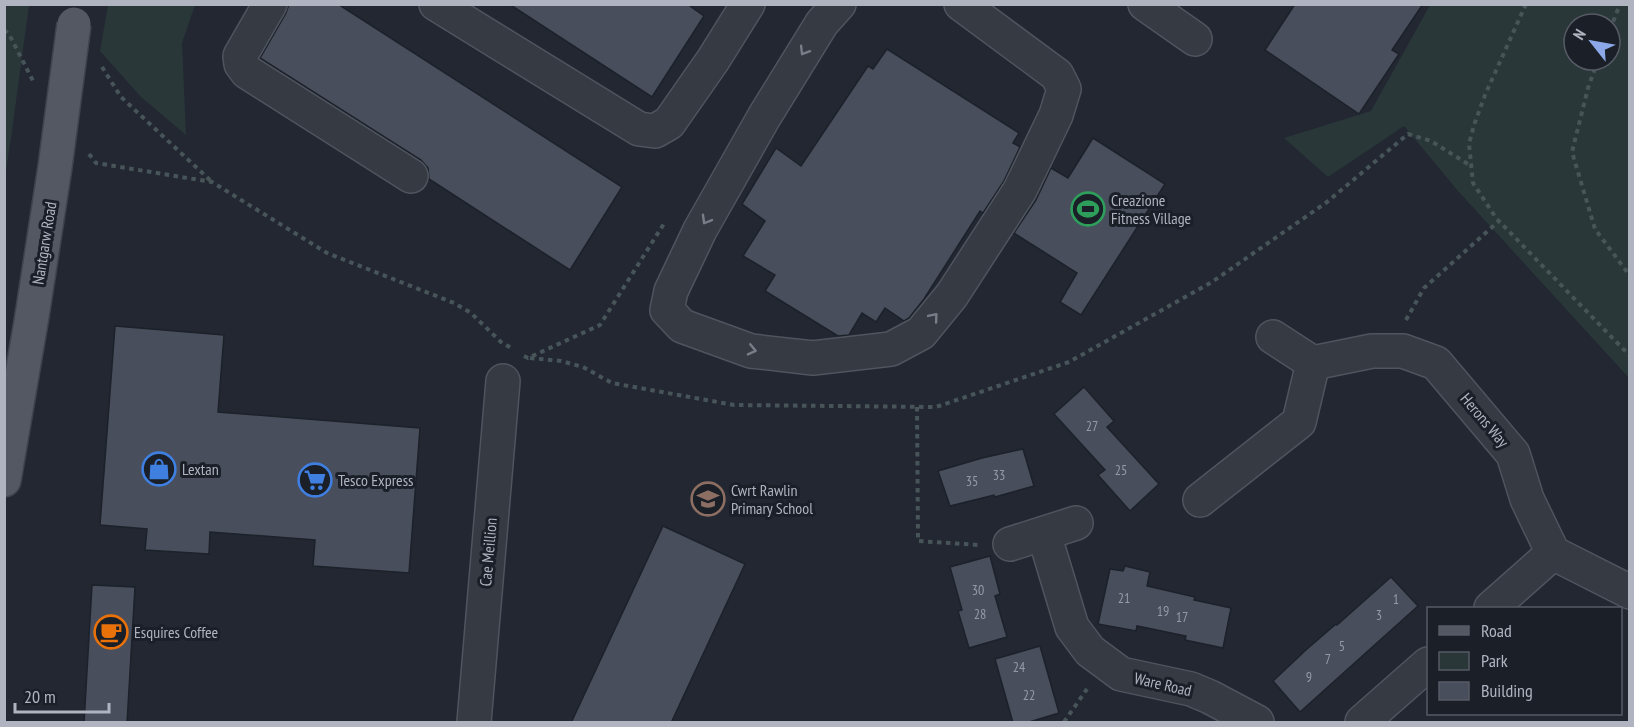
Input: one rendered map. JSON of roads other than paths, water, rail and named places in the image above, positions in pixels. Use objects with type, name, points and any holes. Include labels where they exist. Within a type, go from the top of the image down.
[{"type":"main road","name":"Nantgarw Road","points":[[4,480],[55,167],[75,14]]},
{"type":"street","points":[[270,4],[240,56],[241,64],[247,72],[411,176]]},
{"type":"street","points":[[436,4],[639,129],[655,131],[669,123],[678,112],[748,4]]},
{"type":"street","points":[[839,4],[816,32],[764,117],[700,230],[671,291],[667,310],[682,326],[751,351],[813,358],[891,349],[921,333],[952,295],[1020,190],[1056,115],[1064,89],[1057,75],[961,4]]},
{"type":"street","points":[[1165,9],[1195,39]]},
{"type":"street","points":[[1200,500],[1299,422],[1313,363],[1273,337]]},
{"type":"street","name":"Herons Way","points":[[1313,363],[1372,351],[1403,351],[1436,363],[1513,454],[1527,499],[1553,553]]},
{"type":"street","name":"Cae Meillion","points":[[474,723],[503,381]]},
{"type":"street","points":[[1010,544],[1076,523]]},
{"type":"street","name":"Ware Road","points":[[1044,534],[1072,627],[1089,651],[1121,674],[1191,689],[1257,723]]},
{"type":"street","points":[[1493,607],[1553,553],[1629,592]]},
{"type":"street","points":[[1362,723],[1427,665]]},
{"type":"place","name":"Creazione Fitness Village","points":[[1088,209]]},
{"type":"place","name":"Lextan","points":[[159,469]]},
{"type":"place","name":"Tesco Express","points":[[315,480]]},
{"type":"place","name":"Cwrt Rawlin Primary School","points":[[708,499]]},
{"type":"place","name":"Esquires Coffee","points":[[111,632]]}]
